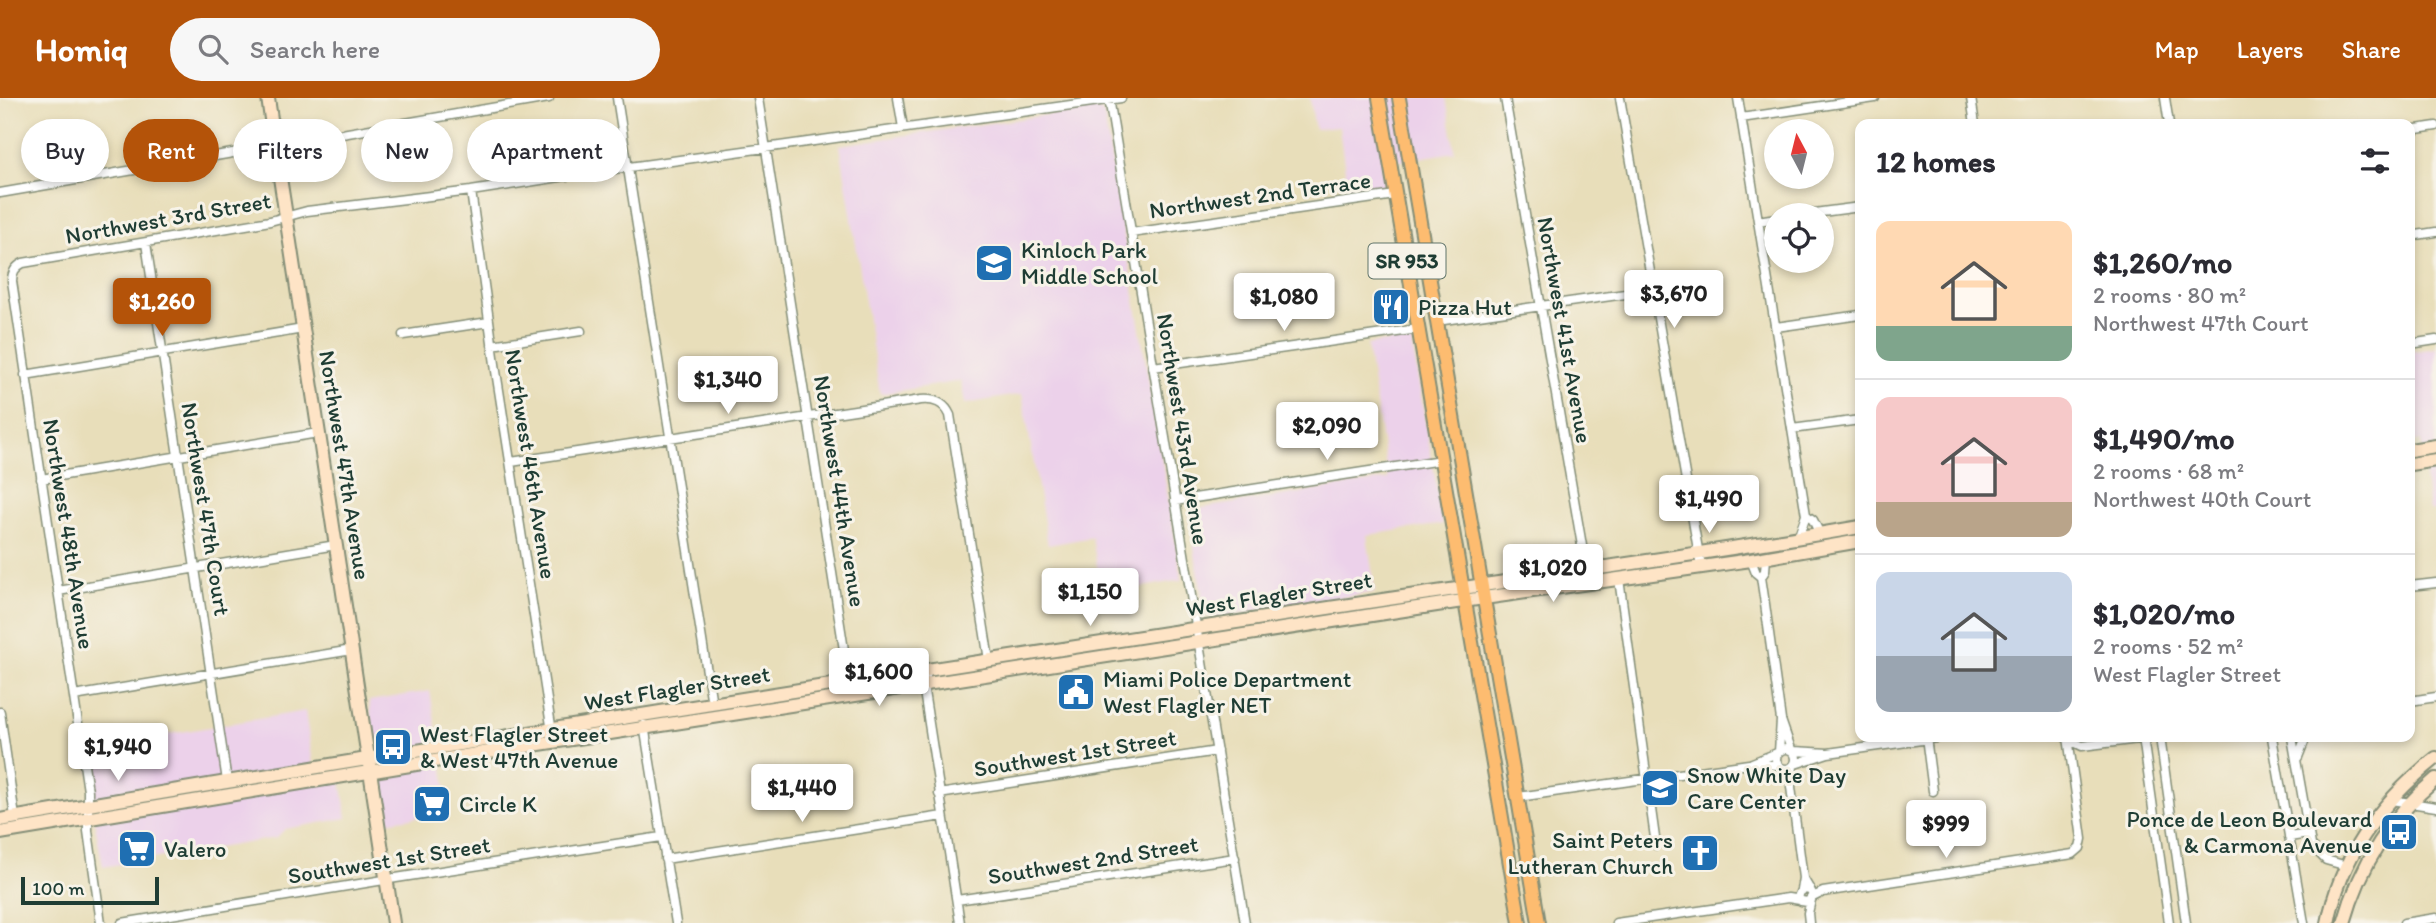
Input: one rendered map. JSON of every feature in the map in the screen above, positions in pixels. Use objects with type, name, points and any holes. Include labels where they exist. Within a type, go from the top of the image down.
[{"type":"main road","name":"Northwest 47th Avenue","points":[[268,98],[271,119]]},
{"type":"main road","name":"SR 953","points":[[1379,98],[1519,923]]},
{"type":"main road","name":"SR 953","points":[[1399,98],[1539,923]]},
{"type":"main road","name":"Northwest 47th Avenue","points":[[281,182],[393,923]]},
{"type":"main road","points":[[1418,329],[1432,336],[1443,353]]},
{"type":"main road","points":[[2415,449],[2436,446]]},
{"type":"main road","points":[[2415,463],[2436,460]]},
{"type":"main road","name":"West Flagler Street","points":[[0,833],[227,781],[367,758],[553,736],[923,685],[1197,635],[1465,593],[1619,579],[1798,538],[1855,528]]},
{"type":"main road","name":"West Flagler Street","points":[[1483,591],[1586,569],[1700,560],[1751,560],[1855,542]]},
{"type":"main road","name":"West Flagler Street","points":[[643,722],[712,704],[989,660],[1197,635]]},
{"type":"main road","points":[[830,699],[849,682]]},
{"type":"main road","name":"West Flagler Street","points":[[0,820],[89,811],[369,772],[553,736]]},
{"type":"main road","points":[[2328,923],[2333,901],[2347,866],[2365,833],[2390,799],[2436,758]]},
{"type":"main road","points":[[1493,766],[1506,791],[1518,797]]},
{"type":"main road","points":[[2344,923],[2358,883],[2374,851],[2409,804],[2436,779]]},
{"type":"main road","points":[[1499,800],[1511,808],[1524,834]]},
{"type":"main road","points":[[0,828],[15,817]]},
{"type":"main road","points":[[2347,866],[2358,883]]},
{"type":"street","points":[[347,133],[549,98]]},
{"type":"street","points":[[617,98],[712,704]]},
{"type":"street","name":"Northwest 44th Avenue","points":[[758,98],[849,682]]},
{"type":"street","points":[[898,98],[903,128]]},
{"type":"street","name":"Northwest 3rd Street","points":[[15,269],[23,263],[146,243],[307,211],[471,191],[1121,98]]},
{"type":"street","name":"Northwest 41st Avenue","points":[[1505,98],[1586,569]]},
{"type":"street","points":[[1620,98],[1700,560]]},
{"type":"street","points":[[1738,98],[1806,516],[1798,538]]},
{"type":"street","points":[[1741,118],[1875,98]]},
{"type":"street","points":[[1971,98],[1974,119]]},
{"type":"street","points":[[2165,98],[2168,119]]},
{"type":"street","name":"Northwest 43rd Avenue","points":[[1109,99],[1245,923]]},
{"type":"street","points":[[2415,129],[2436,126]]},
{"type":"street","points":[[0,192],[233,153]]},
{"type":"street","name":"Northwest 46th Avenue","points":[[471,191],[492,345],[553,736]]},
{"type":"street","name":"Northwest 2nd Terrace","points":[[1131,233],[1395,195]]},
{"type":"street","points":[[1834,210],[1855,208]]},
{"type":"street","points":[[1758,221],[1764,220]]},
{"type":"street","points":[[2415,235],[2436,232]]},
{"type":"street","name":"Northwest 47th Court","points":[[146,243],[227,781]]},
{"type":"street","name":"Northwest 48th Avenue","points":[[15,269],[12,281],[74,696],[101,923]]},
{"type":"street","points":[[1437,321],[1653,290]]},
{"type":"street","points":[[1776,327],[1855,315]]},
{"type":"street","points":[[403,335],[489,322]]},
{"type":"street","points":[[25,375],[303,329]]},
{"type":"street","points":[[1153,367],[1418,329]]},
{"type":"street","points":[[492,345],[581,331]]},
{"type":"street","points":[[2415,343],[2436,340]]},
{"type":"street","points":[[511,463],[933,400],[942,404],[950,415],[989,660]]},
{"type":"street","points":[[1792,429],[1855,421]]},
{"type":"street","points":[[41,479],[318,433]]},
{"type":"street","points":[[1175,501],[1441,460]]},
{"type":"street","points":[[1806,516],[1813,520],[1820,534]]},
{"type":"street","points":[[58,591],[335,545]]},
{"type":"street","points":[[1761,578],[1765,571],[1766,558]]},
{"type":"street","points":[[1751,560],[1761,578],[1781,720],[1776,760],[1791,787]]},
{"type":"street","points":[[1619,579],[1656,845]]},
{"type":"street","points":[[2415,585],[2436,583]]},
{"type":"street","points":[[74,696],[352,650]]},
{"type":"street","points":[[928,670],[923,685],[960,923]]},
{"type":"street","points":[[2415,700],[2436,697]]},
{"type":"street","points":[[0,712],[15,817]]},
{"type":"street","points":[[1781,720],[1797,757],[1791,787],[1810,923]]},
{"type":"street","points":[[643,722],[676,923]]},
{"type":"street","points":[[1518,797],[1749,764],[1788,769],[1828,753],[1900,742]]},
{"type":"street","points":[[1927,742],[1933,791]]},
{"type":"street","points":[[1616,923],[2068,856],[2080,848],[2082,839],[2067,742]]},
{"type":"street","points":[[2074,742],[2082,746],[2112,742]]},
{"type":"street","points":[[2144,742],[2169,923]]},
{"type":"street","points":[[2158,742],[2186,923]]},
{"type":"street","points":[[2273,742],[2304,923]]},
{"type":"street","points":[[2293,742],[2312,845],[2320,856],[2347,866]]},
{"type":"street","points":[[2297,760],[2304,742]]},
{"type":"street","points":[[1749,764],[1785,748],[1828,753]]},
{"type":"street","name":"Southwest 1st Street","points":[[939,794],[1217,751]]},
{"type":"street","points":[[2390,799],[2436,807]]},
{"type":"street","points":[[665,859],[943,816]]},
{"type":"street","points":[[2289,837],[2309,834]]},
{"type":"street","name":"Southwest 1st Street","points":[[122,923],[661,837]]},
{"type":"street","name":"Southwest 2nd Street","points":[[957,900],[1235,858]]},
{"type":"street","points":[[2404,923],[2436,918]]},
{"type":"shaded area","points":[[1310,98],[1446,98],[1455,152],[1382,164],[1386,187],[1348,192],[1339,127],[1315,129]]},
{"type":"shaded area","name":"Kinloch Park Middle School","points":[[1094,108],[1104,115],[1182,580],[1102,594],[1092,537],[1048,545],[1022,394],[965,404],[961,381],[880,394],[840,145]]},
{"type":"shaded area","points":[[1411,338],[1443,524],[1367,535],[1375,592],[1214,618],[1207,615],[1189,518],[1191,512],[1196,509],[1388,479],[1367,345]]},
{"type":"shaded area","points":[[2436,348],[2436,511],[2429,511],[2421,441],[2415,441],[2415,351]]},
{"type":"shaded area","points":[[430,691],[450,812],[385,822],[369,701]]},
{"type":"shaded area","points":[[305,711],[316,785],[341,781],[347,818],[285,829],[276,838],[103,867],[87,748]]},
{"type":"place","name":"Kinloch Park Middle School","points":[[994,263]]},
{"type":"place","name":"Pizza Hut","points":[[1391,307]]},
{"type":"place","name":"Miami Police Department West Flagler NET","points":[[1076,692]]},
{"type":"place","name":"West Flagler Street & West 47th Avenue","points":[[393,747]]},
{"type":"place","name":"Snow White Day Care Center","points":[[1660,788]]},
{"type":"place","name":"Circle K","points":[[432,804]]},
{"type":"place","name":"Ponce de Leon Boulevard & Carmona Avenue","points":[[2399,832]]},
{"type":"place","name":"Valero","points":[[137,849]]},
{"type":"place","name":"Saint Peters Lutheran Church","points":[[1700,853]]}]
